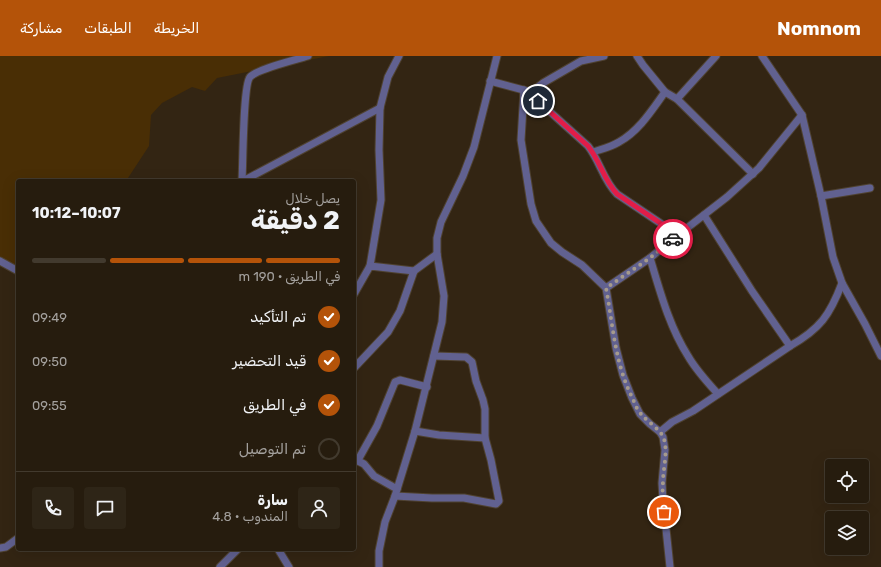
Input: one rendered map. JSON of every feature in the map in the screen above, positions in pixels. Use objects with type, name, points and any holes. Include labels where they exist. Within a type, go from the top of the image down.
[{"type":"street","points":[[243,179],[245,108],[248,80],[255,73],[308,56]]},
{"type":"street","points":[[378,567],[385,522],[415,431],[442,322],[444,296],[437,238],[441,222],[474,147],[497,56]]},
{"type":"street","points":[[528,91],[581,58],[604,56]]},
{"type":"street","points":[[638,56],[643,65],[665,92],[676,99],[753,174]]},
{"type":"street","points":[[676,99],[716,56]]},
{"type":"street","points":[[762,56],[802,115],[821,196],[833,257],[842,283],[881,356]]},
{"type":"street","points":[[356,290],[370,266],[381,200],[379,150],[380,108],[388,77],[396,57]]},
{"type":"street","points":[[490,81],[528,91],[578,136],[593,152],[605,178],[617,194],[678,235]]},
{"type":"street","points":[[528,91],[521,140],[531,204],[536,221],[551,243],[582,265],[606,288],[615,341],[623,375],[640,414],[660,432],[665,441],[663,500],[670,567]]},
{"type":"street","points":[[593,152],[617,143],[633,132],[642,123],[665,92]]},
{"type":"street","points":[[247,179],[380,108]]},
{"type":"street","points":[[606,288],[650,258],[753,174],[769,157],[802,115]]},
{"type":"street","points":[[821,196],[870,188]]},
{"type":"street","points":[[704,215],[752,291],[790,346]]},
{"type":"street","points":[[356,366],[388,332],[400,311],[414,271],[438,254]]},
{"type":"street","points":[[650,258],[676,335],[687,355],[702,376],[718,394]]},
{"type":"street","points":[[0,261],[16,270]]},
{"type":"street","points":[[370,266],[414,271]]},
{"type":"street","points":[[660,432],[672,422],[693,411],[804,338],[823,321],[832,306],[842,283]]},
{"type":"street","points":[[427,386],[400,380],[395,382],[377,426],[356,459],[368,467],[374,476],[396,492],[432,498],[464,498],[498,503],[500,500],[497,485],[485,438],[485,409],[476,381],[472,362],[466,357],[434,356]]},
{"type":"street","points":[[415,431],[439,435],[485,438]]},
{"type":"street","points":[[0,548],[6,547],[16,540]]},
{"type":"street","points":[[220,567],[236,551]]},
{"type":"street","points":[[282,551],[288,567]]},
{"type":"shaded area","points":[[0,56],[329,56],[217,78],[205,91],[192,87],[162,103],[151,115],[149,146],[127,179],[16,179],[16,268],[0,262]]},
{"type":"way so far","points":[[664,512],[662,483],[665,441],[660,432],[640,414],[623,375],[616,348],[606,288],[650,258],[673,239]]},
{"type":"route","points":[[538,101],[588,146],[593,152],[610,186],[617,194],[678,235],[673,239]]}]
